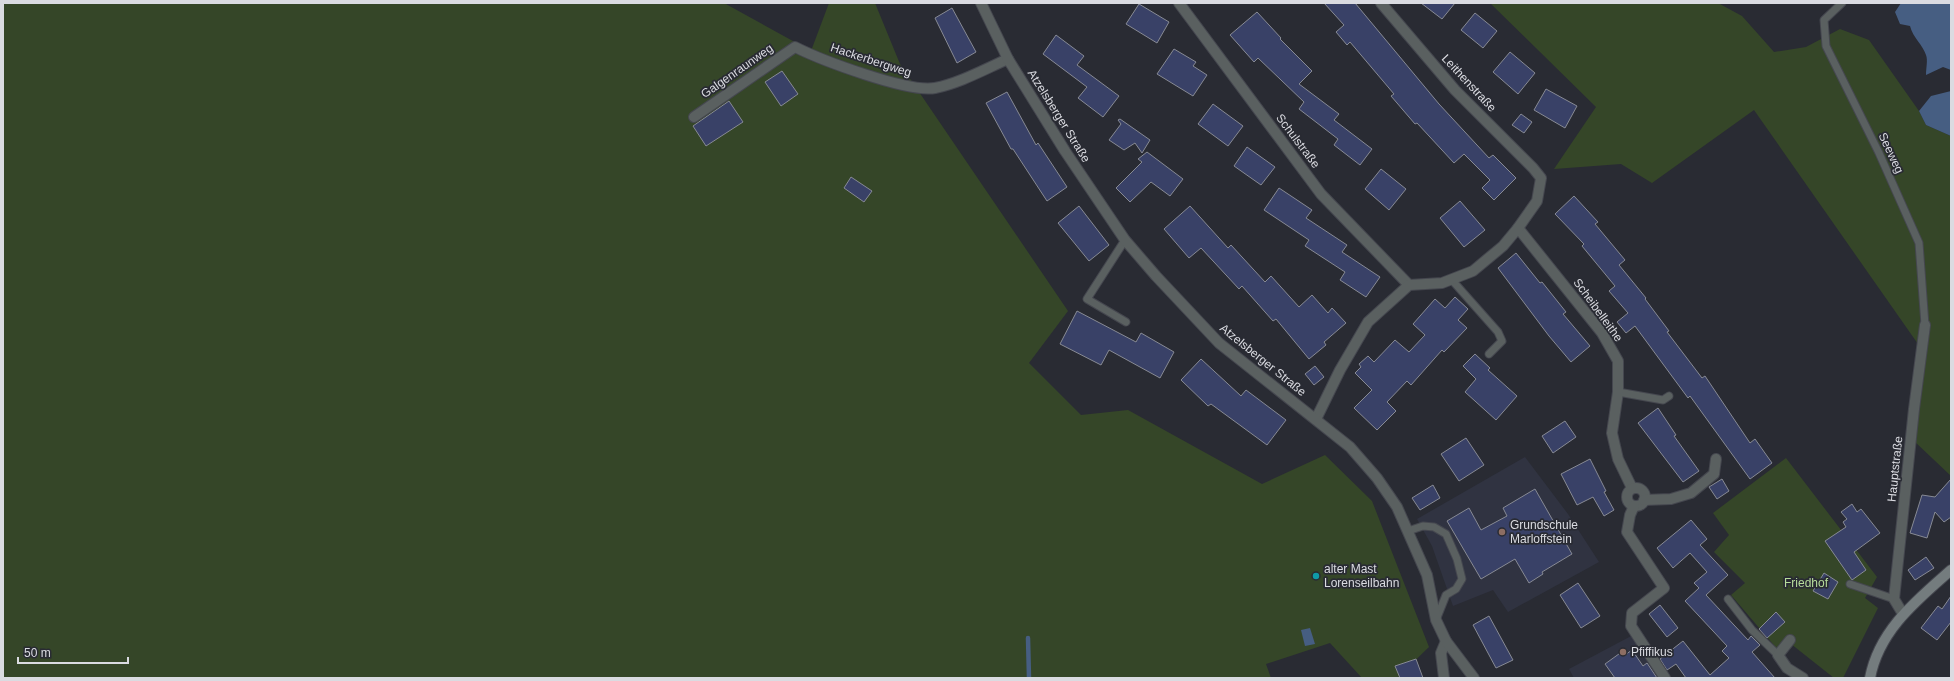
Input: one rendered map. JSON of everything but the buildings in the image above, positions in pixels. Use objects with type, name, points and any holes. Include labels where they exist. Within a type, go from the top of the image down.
[{"type":"main road","points":[[1870,678],[1880,649],[1903,614],[1951,570]]},
{"type":"street","name":"Atzelsberger Straße","points":[[981,3],[1008,59],[1065,151],[1125,240],[1156,276],[1219,343],[1350,447],[1378,478],[1397,507],[1427,575],[1436,620],[1446,641],[1474,678]]},
{"type":"street","name":"Schulstraße","points":[[1179,3],[1321,194],[1409,285]]},
{"type":"street","name":"Leithenstraße","points":[[1381,3],[1455,90],[1533,168],[1541,178],[1537,201],[1518,228]]},
{"type":"street","name":"Hackerbergweg","points":[[795,47],[807,53],[871,76],[904,86],[924,89],[952,83],[1008,59]]},
{"type":"street","name":"Galgenraunweg","points":[[694,117],[795,47]]},
{"type":"street","points":[[1316,420],[1340,370],[1368,322],[1409,285],[1442,283],[1473,271],[1503,246],[1518,228]]},
{"type":"street","name":"Scheibelleithe","points":[[1518,228],[1602,333],[1618,360],[1618,392],[1612,433],[1618,459],[1632,488]]},
{"type":"street","name":"Hauptstraße","points":[[1894,599],[1914,409],[1925,325]]},
{"type":"street","points":[[1665,678],[1631,626],[1632,613],[1664,588],[1627,532],[1630,515],[1634,506],[1640,505],[1644,500],[1671,499],[1691,493],[1714,474],[1716,458]]},
{"type":"street","name":"Scheibelleithe","points":[[1632,488],[1642,490],[1645,494],[1644,500]]},
{"type":"street","name":"Scheibelleithe","points":[[1632,488],[1629,491],[1627,498],[1629,503],[1634,506]]},
{"type":"street","points":[[1894,599],[1903,614]]},
{"type":"street","points":[[1790,640],[1778,655],[1787,668],[1803,678]]},
{"type":"street","points":[[1444,678],[1441,653],[1446,641]]},
{"type":"lane","name":"Seeweg","points":[[1842,3],[1824,20],[1826,46],[1879,153],[1920,242],[1925,325]]},
{"type":"lane","points":[[1125,240],[1087,300],[1126,322]]},
{"type":"lane","points":[[1451,279],[1498,332],[1502,341],[1489,354]]},
{"type":"lane","points":[[1618,392],[1663,400],[1669,396]]},
{"type":"lane","points":[[1408,531],[1423,526],[1434,527],[1446,534],[1457,559],[1462,579],[1456,589],[1446,596],[1436,620]]},
{"type":"lane","points":[[1850,584],[1894,599]]},
{"type":"lane","points":[[1728,599],[1752,630],[1778,655]]},
{"type":"shaded area","name":"Grundschule Marloffstein","points":[[1525,457],[1568,514],[1599,562],[1508,612],[1493,590],[1453,606],[1432,546],[1417,519]]},
{"type":"shaded area","name":"Pfiffikus","points":[[1633,635],[1663,678],[1574,678],[1569,669]]},
{"type":"green space","points":[[3,3],[724,3],[811,51],[829,3],[875,3],[900,64],[1068,311],[1029,363],[1081,415],[1128,410],[1262,484],[1325,455],[1372,501],[1429,647],[1397,678],[1362,678],[1330,643],[1266,664],[1271,678],[3,678]]},
{"type":"green space","points":[[1490,3],[1718,3],[1742,16],[1774,52],[1806,47],[1840,29],[1869,40],[1919,111],[1926,125],[1951,136],[1951,476],[1914,441],[1925,354],[1754,110],[1652,183],[1621,164],[1554,169],[1596,107]]},
{"type":"green space","name":"Friedhof","points":[[1786,458],[1877,577],[1865,598],[1878,608],[1843,678],[1834,678],[1786,640],[1778,650],[1731,595],[1745,583],[1714,552],[1729,535],[1713,513]]},
{"type":"water","points":[[1901,3],[1951,3],[1951,70],[1943,67],[1926,75],[1927,59],[1925,51],[1913,34],[1910,26],[1900,24],[1895,12]]},
{"type":"water","points":[[1951,91],[1951,136],[1926,125],[1919,111],[1931,96]]},
{"type":"water","points":[[1310,628],[1315,644],[1305,646],[1301,630]]},
{"type":"waterway","points":[[1028,638],[1029,678]]},
{"type":"place","name":"Grundschule Marloffstein","points":[[1502,532]]},
{"type":"place","name":"alter Mast Lorenseilbahn","points":[[1316,576]]},
{"type":"place","name":"Pfiffikus","points":[[1623,652]]}]
